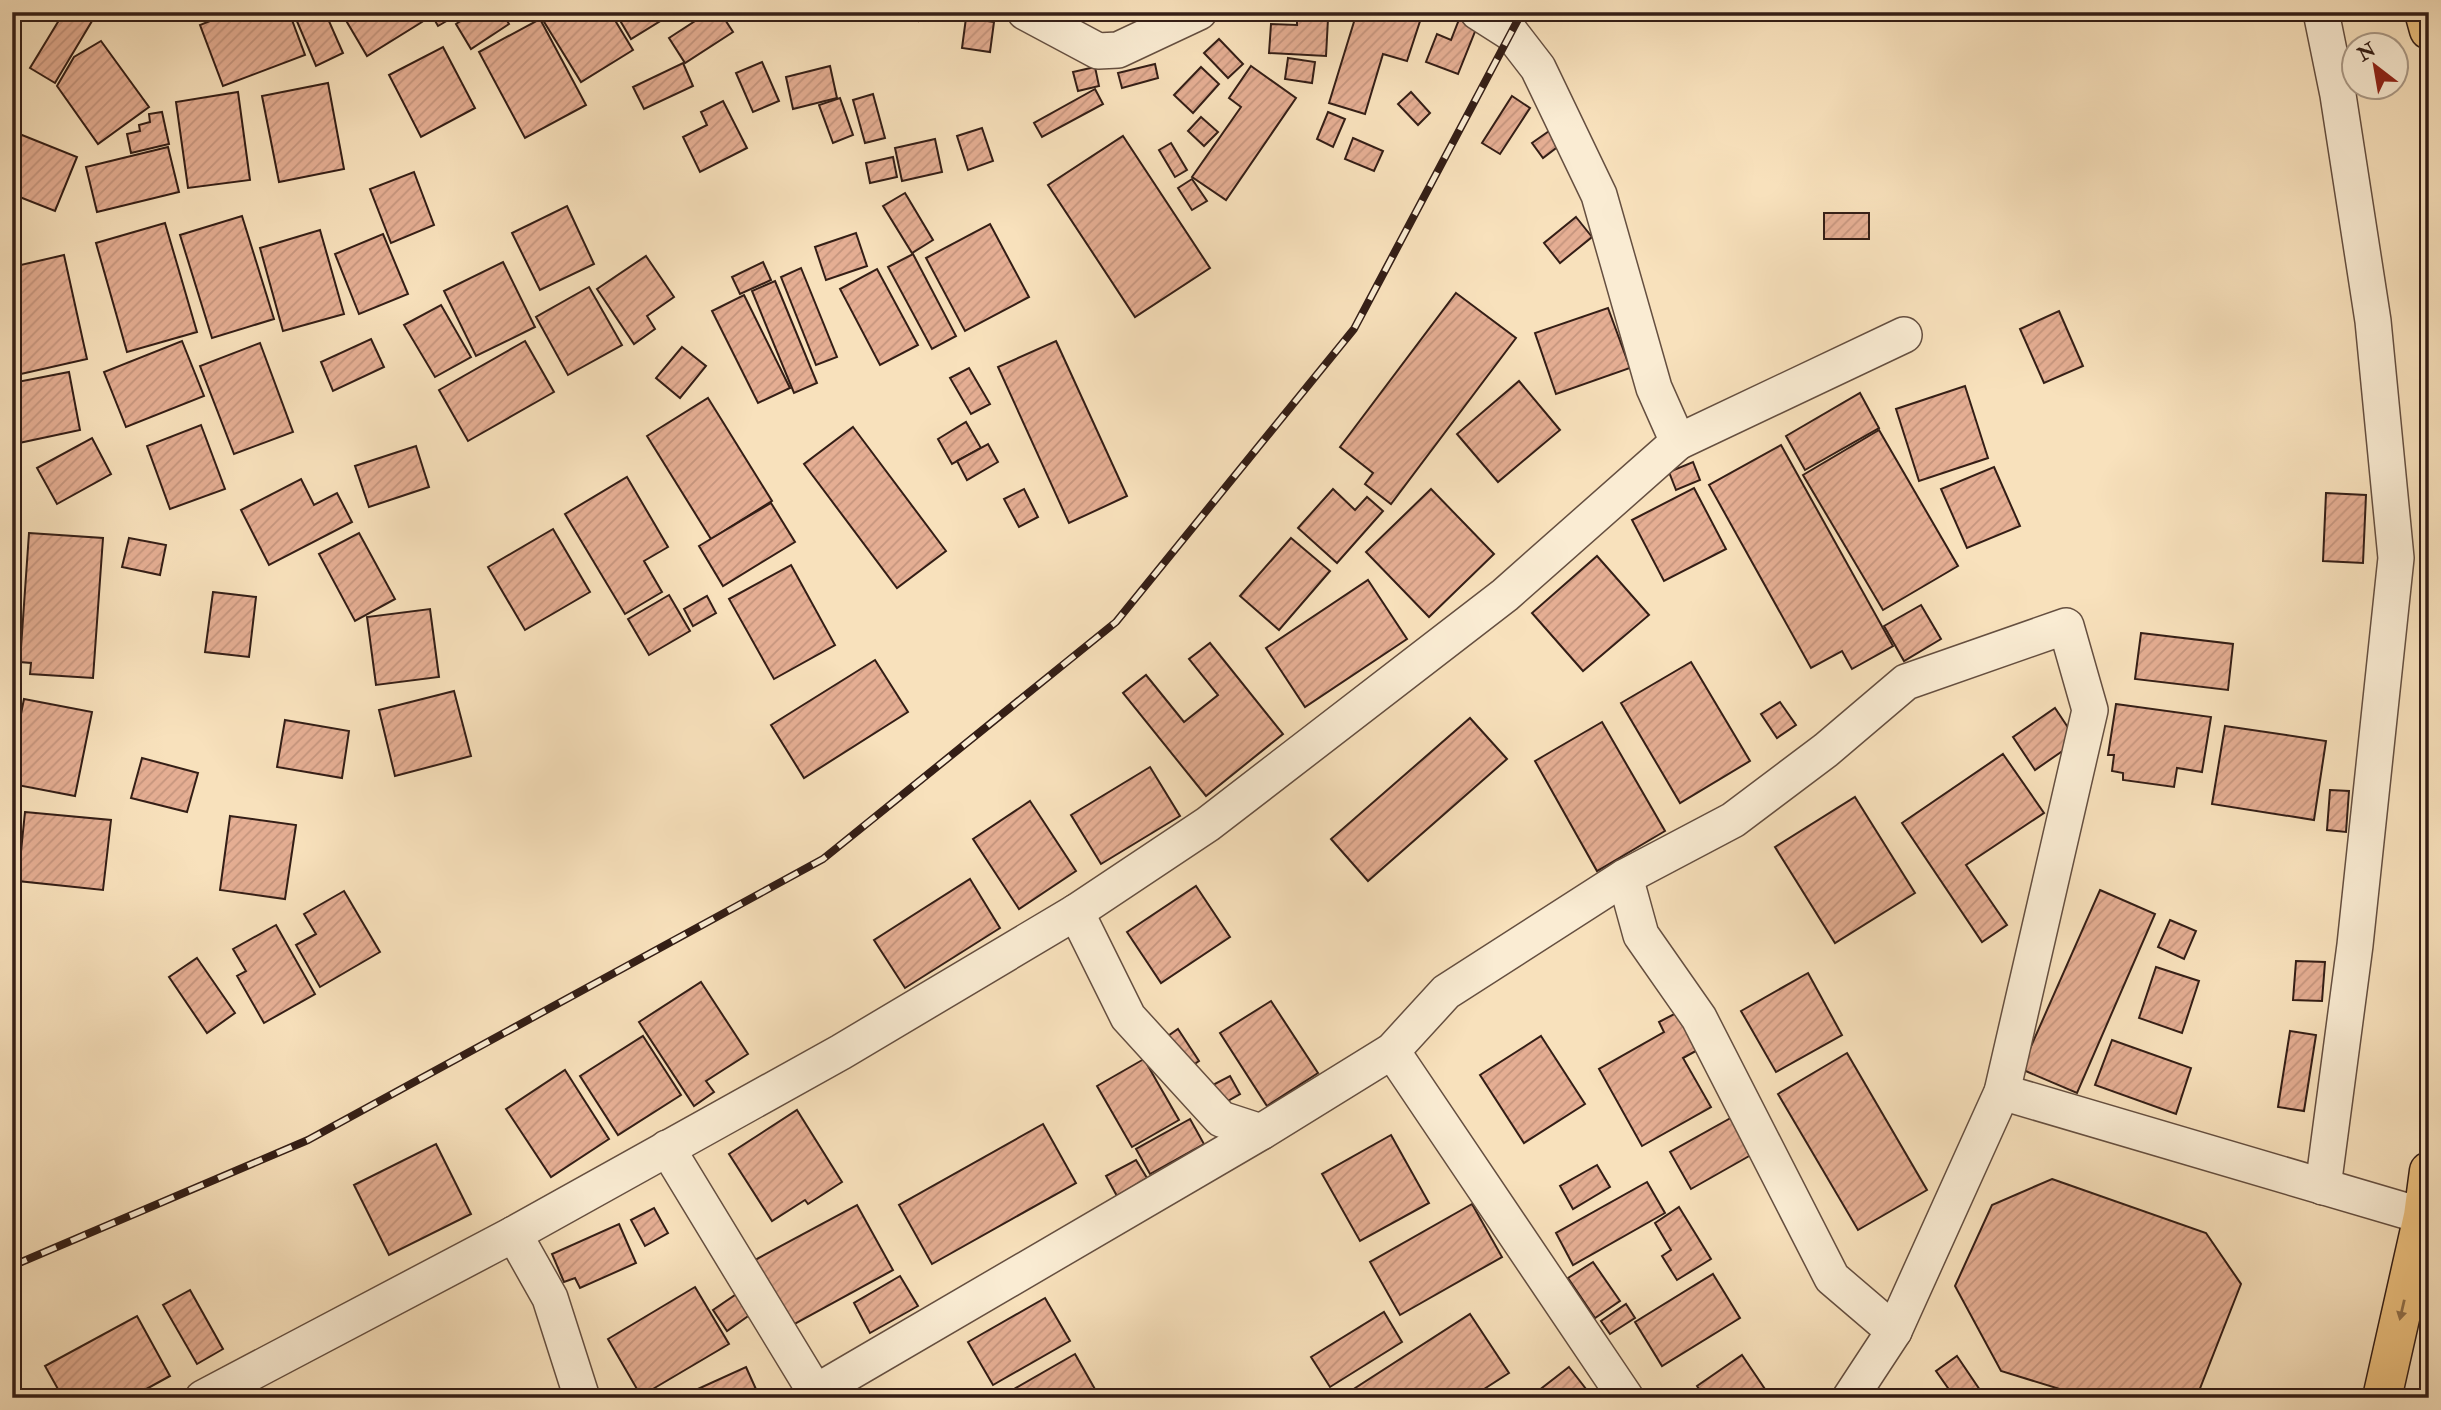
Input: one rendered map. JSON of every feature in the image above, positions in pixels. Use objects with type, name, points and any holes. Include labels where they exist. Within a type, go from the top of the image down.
[{"type":"main road","points":[[2424,12],[2429,30]]},
{"type":"main road","points":[[2382,1398],[2423,1216],[2429,1171]]},
{"type":"street","points":[[1025,12],[1098,51],[1118,50],[1199,12]]},
{"type":"street","points":[[1478,12],[1511,33],[1538,68],[1599,195],[1654,388],[1678,442]]},
{"type":"street","points":[[2320,12],[2338,95],[2373,321],[2396,558],[2355,945],[2323,1186]]},
{"type":"street","points":[[203,1398],[514,1234],[841,1052],[1076,912],[1208,824],[1506,594],[1678,442],[1904,335]]},
{"type":"street","points":[[667,1148],[818,1395],[1261,1132],[1392,1051],[1446,992],[1625,877],[1733,820],[1826,750],[1906,682],[2066,626],[2090,710],[2002,1092],[1895,1331],[1850,1398]]},
{"type":"street","points":[[1625,877],[1641,935],[1699,1018],[1832,1278],[1895,1331]]},
{"type":"street","points":[[1076,912],[1128,1017],[1221,1119],[1261,1132]]},
{"type":"street","points":[[1392,1051],[1626,1398]]},
{"type":"street","points":[[2002,1092],[2423,1216]]},
{"type":"street","points":[[514,1234],[550,1298],[582,1398]]},
{"type":"building","points":[[64,12],[77,12],[92,21],[55,83],[30,68]]},
{"type":"building","points":[[89,12],[105,12],[101,19]]},
{"type":"building","points":[[232,12],[289,12],[305,55],[223,86],[200,25]]},
{"type":"building","points":[[293,12],[325,12],[343,53],[316,66]]},
{"type":"building","points":[[341,12],[416,12],[422,22],[367,56]]},
{"type":"building","points":[[430,12],[462,12],[438,26]]},
{"type":"building","points":[[474,12],[502,12],[509,24],[471,49],[456,24]]},
{"type":"building","points":[[538,12],[610,12],[633,50],[581,82]]},
{"type":"building","points":[[615,12],[675,12],[631,39]]},
{"type":"building","points":[[709,12],[720,12],[733,32],[685,63],[669,38]]},
{"type":"building","points":[[887,12],[921,12],[918,21]]},
{"type":"building","points":[[1357,12],[1423,12],[1407,61],[1383,54],[1365,114],[1329,103]]},
{"type":"building","points":[[1460,17],[1478,24],[1458,74],[1426,62],[1437,34],[1451,40]]},
{"type":"building","points":[[966,18],[994,22],[990,52],[962,48]]},
{"type":"building","points":[[1297,18],[1328,19],[1326,56],[1269,53],[1271,24],[1297,25]]},
{"type":"building","points":[[540,19],[586,105],[525,138],[479,52]]},
{"type":"building","points":[[1219,39],[1243,64],[1228,78],[1204,53]]},
{"type":"building","points":[[101,41],[149,107],[98,144],[57,86],[74,57]]},
{"type":"building","points":[[443,47],[475,108],[421,137],[389,75]]},
{"type":"building","points":[[1288,58],[1315,62],[1312,83],[1285,79]]},
{"type":"building","points":[[762,62],[779,101],[753,112],[736,73]]},
{"type":"building","points":[[683,63],[693,86],[644,109],[633,87]]},
{"type":"building","points":[[1155,64],[1158,78],[1122,88],[1118,73]]},
{"type":"building","points":[[830,66],[837,98],[793,109],[786,77]]},
{"type":"building","points":[[1251,66],[1296,98],[1226,200],[1192,177],[1241,107],[1229,98]]},
{"type":"building","points":[[1095,67],[1099,86],[1078,91],[1073,72]]},
{"type":"building","points":[[1201,67],[1219,84],[1193,113],[1174,95]]},
{"type":"building","points":[[328,83],[344,169],[279,182],[262,96]]},
{"type":"building","points":[[1095,89],[1103,104],[1042,137],[1034,123]]},
{"type":"building","points":[[238,92],[250,180],[188,188],[176,102]]},
{"type":"building","points":[[1411,92],[1430,113],[1418,125],[1398,104]]},
{"type":"building","points":[[873,94],[885,138],[865,143],[853,100]]},
{"type":"building","points":[[1512,96],[1530,108],[1500,154],[1482,143]]},
{"type":"building","points":[[840,98],[853,135],[833,143],[819,105]]},
{"type":"building","points":[[723,101],[747,148],[700,172],[683,137],[707,125],[701,112]]},
{"type":"building","points":[[162,112],[169,144],[131,153],[127,134],[140,131],[139,125],[150,122],[149,114]]},
{"type":"building","points":[[1328,112],[1345,119],[1333,147],[1317,139]]},
{"type":"building","points":[[1201,117],[1218,132],[1204,146],[1188,131]]},
{"type":"building","points":[[982,128],[993,161],[968,170],[957,136]]},
{"type":"building","points":[[12,131],[77,157],[55,211],[12,194]]},
{"type":"building","points":[[1549,131],[1560,145],[1543,158],[1532,143]]},
{"type":"building","points":[[1123,136],[1210,268],[1135,317],[1048,185]]},
{"type":"building","points":[[1353,138],[1383,151],[1374,171],[1345,159]]},
{"type":"building","points":[[935,139],[942,172],[902,181],[895,148]]},
{"type":"building","points":[[1171,143],[1187,170],[1175,177],[1159,150]]},
{"type":"building","points":[[168,147],[179,192],[97,212],[86,167]]},
{"type":"building","points":[[893,157],[897,177],[870,183],[866,163]]},
{"type":"building","points":[[414,172],[434,225],[391,243],[370,189]]},
{"type":"building","points":[[1192,179],[1207,201],[1192,210],[1178,188]]},
{"type":"building","points":[[905,193],[933,240],[912,253],[883,206]]},
{"type":"building","points":[[567,206],[594,264],[540,290],[512,233]]},
{"type":"building","points":[[1824,213],[1869,213],[1869,239],[1824,239]]},
{"type":"building","points":[[242,216],[274,319],[212,338],[180,235]]},
{"type":"building","points":[[1576,217],[1592,237],[1560,263],[1544,243]]},
{"type":"building","points":[[165,223],[197,332],[127,352],[96,243]]},
{"type":"building","points":[[990,224],[1029,297],[965,331],[926,258]]},
{"type":"building","points":[[320,230],[344,314],[283,331],[260,248]]},
{"type":"building","points":[[856,233],[867,266],[826,280],[815,247]]},
{"type":"building","points":[[383,234],[408,294],[359,314],[335,254]]},
{"type":"building","points":[[913,254],[956,336],[932,349],[888,267]]},
{"type":"building","points":[[64,255],[87,359],[12,376],[12,267]]},
{"type":"building","points":[[646,256],[674,297],[647,316],[655,329],[634,344],[597,289]]},
{"type":"building","points":[[503,262],[535,327],[476,356],[444,291]]},
{"type":"building","points":[[763,262],[771,280],[740,294],[732,277]]},
{"type":"building","points":[[801,268],[837,357],[816,365],[781,277]]},
{"type":"building","points":[[877,269],[918,345],[880,365],[840,289]]},
{"type":"building","points":[[775,281],[817,383],[794,393],[752,291]]},
{"type":"building","points":[[589,287],[622,345],[568,375],[536,317]]},
{"type":"building","points":[[1456,293],[1516,338],[1391,504],[1365,484],[1373,473],[1340,447]]},
{"type":"building","points":[[744,295],[790,388],[758,403],[712,311]]},
{"type":"building","points":[[441,305],[471,357],[435,377],[404,325]]},
{"type":"building","points":[[1608,308],[1630,368],[1556,394],[1535,333]]},
{"type":"building","points":[[2059,311],[2083,366],[2044,383],[2020,329]]},
{"type":"building","points":[[371,339],[384,367],[333,391],[321,362]]},
{"type":"building","points":[[182,341],[204,396],[126,427],[104,372]]},
{"type":"building","points":[[525,341],[554,392],[468,441],[439,390]]},
{"type":"building","points":[[1056,341],[1127,496],[1069,523],[998,367]]},
{"type":"building","points":[[260,343],[293,432],[234,454],[200,366]]},
{"type":"building","points":[[682,347],[706,366],[680,398],[656,378]]},
{"type":"building","points":[[969,368],[990,404],[971,414],[950,378]]},
{"type":"building","points":[[69,372],[80,430],[19,443],[12,412],[12,383]]},
{"type":"building","points":[[1519,381],[1560,430],[1498,482],[1457,434]]},
{"type":"building","points":[[1965,386],[1988,458],[1919,481],[1896,409]]},
{"type":"building","points":[[1860,393],[1879,428],[1805,470],[1786,436]]},
{"type":"building","points":[[708,398],[772,501],[711,539],[647,436]]},
{"type":"building","points":[[966,422],[981,448],[952,464],[938,439]]},
{"type":"building","points":[[201,425],[225,489],[170,509],[147,446]]},
{"type":"building","points":[[853,427],[946,551],[897,588],[804,464]]},
{"type":"building","points":[[1879,430],[1958,566],[1883,610],[1803,475]]},
{"type":"building","points":[[92,438],[111,474],[57,504],[37,468]]},
{"type":"building","points":[[988,444],[998,462],[967,480],[957,461]]},
{"type":"building","points":[[1781,445],[1893,646],[1852,669],[1842,651],[1811,668],[1709,485]]},
{"type":"building","points":[[416,446],[429,487],[369,507],[355,466]]},
{"type":"building","points":[[1693,462],[1700,480],[1676,490],[1669,472]]},
{"type":"building","points":[[1994,467],[2020,526],[1967,548],[1941,489]]},
{"type":"building","points":[[627,477],[668,547],[644,561],[662,592],[625,614],[565,514]]},
{"type":"building","points":[[301,479],[314,505],[337,493],[352,522],[269,565],[241,510]]},
{"type":"building","points":[[1694,488],[1726,549],[1664,581],[1632,520]]},
{"type":"building","points":[[1024,489],[1038,517],[1019,527],[1004,499]]},
{"type":"building","points":[[1333,489],[1355,510],[1367,497],[1383,511],[1337,563],[1298,528]]},
{"type":"building","points":[[1431,489],[1494,554],[1429,617],[1366,552]]},
{"type":"building","points":[[2326,493],[2366,495],[2363,563],[2323,561]]},
{"type":"building","points":[[771,503],[795,542],[723,586],[699,546]]},
{"type":"building","points":[[553,529],[590,592],[525,630],[488,567]]},
{"type":"building","points":[[29,533],[103,538],[93,678],[30,674],[31,663],[20,662]]},
{"type":"building","points":[[359,533],[395,599],[355,621],[319,554]]},
{"type":"building","points":[[129,538],[166,545],[160,575],[122,567]]},
{"type":"building","points":[[1291,538],[1330,571],[1279,630],[1240,596]]},
{"type":"building","points":[[1597,556],[1649,615],[1583,671],[1532,613]]},
{"type":"building","points":[[791,565],[835,645],[774,679],[729,599]]},
{"type":"building","points":[[1368,580],[1407,639],[1305,707],[1266,648]]},
{"type":"building","points":[[213,592],[256,597],[249,657],[205,652]]},
{"type":"building","points":[[669,595],[690,631],[649,655],[628,619]]},
{"type":"building","points":[[707,596],[716,613],[693,626],[684,609]]},
{"type":"building","points":[[1921,605],[1941,639],[1904,661],[1884,626]]},
{"type":"building","points":[[430,609],[439,677],[376,685],[367,617]]},
{"type":"building","points":[[2141,633],[2233,644],[2228,690],[2135,679]]},
{"type":"building","points":[[1210,643],[1283,734],[1206,796],[1123,693],[1146,675],[1184,722],[1218,695],[1189,659]]},
{"type":"building","points":[[875,660],[908,712],[804,778],[771,725]]},
{"type":"building","points":[[1691,662],[1750,761],[1680,803],[1621,703]]},
{"type":"building","points":[[454,691],[471,756],[395,776],[379,710]]},
{"type":"building","points":[[24,699],[92,712],[75,796],[12,784],[12,758]]},
{"type":"building","points":[[1780,702],[1796,725],[1777,738],[1761,714]]},
{"type":"building","points":[[2116,704],[2211,717],[2202,772],[2177,768],[2174,787],[2123,780],[2123,773],[2112,771],[2114,755],[2108,755]]},
{"type":"building","points":[[2055,708],[2077,741],[2035,770],[2013,737]]},
{"type":"building","points":[[1470,718],[1507,759],[1368,881],[1331,839]]},
{"type":"building","points":[[285,720],[349,731],[342,778],[277,767]]},
{"type":"building","points":[[1602,722],[1665,831],[1597,871],[1535,761]]},
{"type":"building","points":[[2225,726],[2326,741],[2314,820],[2212,804]]},
{"type":"building","points":[[2003,754],[2044,813],[1966,865],[2007,925],[1982,942],[1902,823]]},
{"type":"building","points":[[142,758],[198,773],[187,812],[131,798]]},
{"type":"building","points":[[1150,767],[1180,816],[1101,864],[1071,815]]},
{"type":"building","points":[[2330,790],[2349,791],[2346,832],[2327,830]]},
{"type":"building","points":[[1855,797],[1915,893],[1835,943],[1775,847]]},
{"type":"building","points":[[1030,801],[1076,871],[1019,909],[973,839]]},
{"type":"building","points":[[25,812],[111,820],[103,890],[18,881]]},
{"type":"building","points":[[230,816],[296,825],[285,899],[220,890]]},
{"type":"building","points":[[970,879],[1000,928],[905,988],[874,940]]},
{"type":"building","points":[[1196,886],[1230,937],[1161,983],[1127,932]]},
{"type":"building","points":[[2100,890],[2155,914],[2077,1093],[2021,1069]]},
{"type":"building","points":[[344,891],[380,952],[320,987],[296,945],[316,934],[304,914]]},
{"type":"building","points":[[2170,920],[2196,931],[2184,959],[2158,947]]},
{"type":"building","points":[[276,925],[315,994],[264,1023],[237,976],[246,971],[233,949]]},
{"type":"building","points":[[197,958],[235,1013],[207,1033],[169,977]]},
{"type":"building","points":[[2296,961],[2325,962],[2322,1001],[2293,1000]]},
{"type":"building","points":[[2156,967],[2199,981],[2182,1033],[2139,1018]]},
{"type":"building","points":[[1808,973],[1842,1035],[1776,1072],[1741,1011]]},
{"type":"building","points":[[701,982],[748,1054],[706,1081],[714,1092],[694,1106],[639,1022]]},
{"type":"building","points":[[1271,1001],[1318,1073],[1267,1106],[1220,1033]]},
{"type":"building","points":[[1682,1010],[1703,1047],[1683,1058],[1711,1107],[1642,1146],[1599,1069],[1664,1032],[1659,1022]]},
{"type":"building","points":[[1178,1029],[1199,1061],[1183,1072],[1162,1040]]},
{"type":"building","points":[[2290,1031],[2316,1035],[2304,1111],[2278,1107]]},
{"type":"building","points":[[643,1036],[681,1095],[618,1135],[580,1076]]},
{"type":"building","points":[[1541,1036],[1585,1104],[1524,1143],[1480,1075]]},
{"type":"building","points":[[2112,1040],[2191,1068],[2176,1114],[2095,1085]]},
{"type":"building","points":[[1847,1053],[1927,1190],[1858,1230],[1778,1094]]},
{"type":"building","points":[[1144,1059],[1179,1120],[1132,1147],[1097,1086]]},
{"type":"building","points":[[565,1070],[609,1139],[551,1177],[506,1109]]},
{"type":"building","points":[[1230,1076],[1240,1094],[1217,1107],[1207,1088]]},
{"type":"building","points":[[797,1110],[842,1182],[808,1204],[805,1200],[772,1221],[729,1154]]},
{"type":"building","points":[[1736,1115],[1758,1151],[1691,1189],[1670,1152]]},
{"type":"building","points":[[1190,1119],[1204,1144],[1150,1174],[1136,1149]]},
{"type":"building","points":[[1043,1124],[1076,1183],[932,1264],[899,1205]]},
{"type":"building","points":[[1391,1135],[1429,1203],[1360,1241],[1322,1174]]},
{"type":"building","points":[[436,1144],[471,1214],[389,1255],[354,1185]]},
{"type":"building","points":[[1136,1160],[1147,1178],[1117,1196],[1106,1176]]},
{"type":"building","points":[[1597,1165],[1610,1187],[1573,1209],[1560,1186]]},
{"type":"building","points":[[2052,1179],[2206,1233],[2241,1284],[2197,1396],[2089,1398],[2001,1371],[1955,1286],[1992,1205]]},
{"type":"building","points":[[1647,1182],[1665,1213],[1573,1265],[1556,1233]]},
{"type":"building","points":[[1472,1204],[1502,1257],[1400,1315],[1370,1262]]},
{"type":"building","points":[[857,1205],[893,1270],[791,1326],[755,1260]]},
{"type":"building","points":[[1679,1207],[1711,1259],[1677,1280],[1662,1256],[1671,1250],[1655,1223]]},
{"type":"building","points":[[654,1208],[668,1233],[645,1246],[631,1220]]},
{"type":"building","points":[[619,1224],[636,1263],[580,1288],[575,1278],[564,1282],[552,1254]]},
{"type":"building","points":[[1593,1262],[1620,1301],[1595,1318],[1568,1278]]},
{"type":"building","points":[[1713,1274],[1740,1318],[1662,1366],[1635,1322]]},
{"type":"building","points":[[900,1276],[918,1306],[870,1333],[854,1303]]},
{"type":"building","points":[[695,1287],[729,1344],[641,1396],[608,1339]]},
{"type":"building","points":[[190,1290],[223,1349],[197,1364],[163,1305]]},
{"type":"building","points":[[738,1293],[751,1314],[727,1331],[713,1310]]},
{"type":"building","points":[[1045,1298],[1070,1341],[993,1385],[968,1342]]},
{"type":"building","points":[[1626,1304],[1635,1318],[1610,1334],[1601,1321]]},
{"type":"building","points":[[1384,1312],[1402,1342],[1330,1387],[1311,1357]]},
{"type":"building","points":[[1470,1314],[1509,1373],[1470,1398],[1353,1398],[1349,1392]]},
{"type":"building","points":[[137,1316],[170,1376],[130,1398],[63,1398],[45,1366]]},
{"type":"building","points":[[1075,1354],[1100,1398],[1010,1398],[1007,1393]]},
{"type":"building","points":[[1742,1355],[1771,1398],[1705,1398],[1697,1386]]},
{"type":"building","points":[[1957,1356],[1982,1393],[1975,1398],[1955,1398],[1936,1371]]},
{"type":"building","points":[[746,1367],[760,1398],[678,1398]]},
{"type":"building","points":[[1569,1367],[1593,1398],[1529,1398]]},
{"type":"railway","points":[[12,1266],[308,1140],[823,859],[1116,622],[1354,329],[1522,12]]}]
